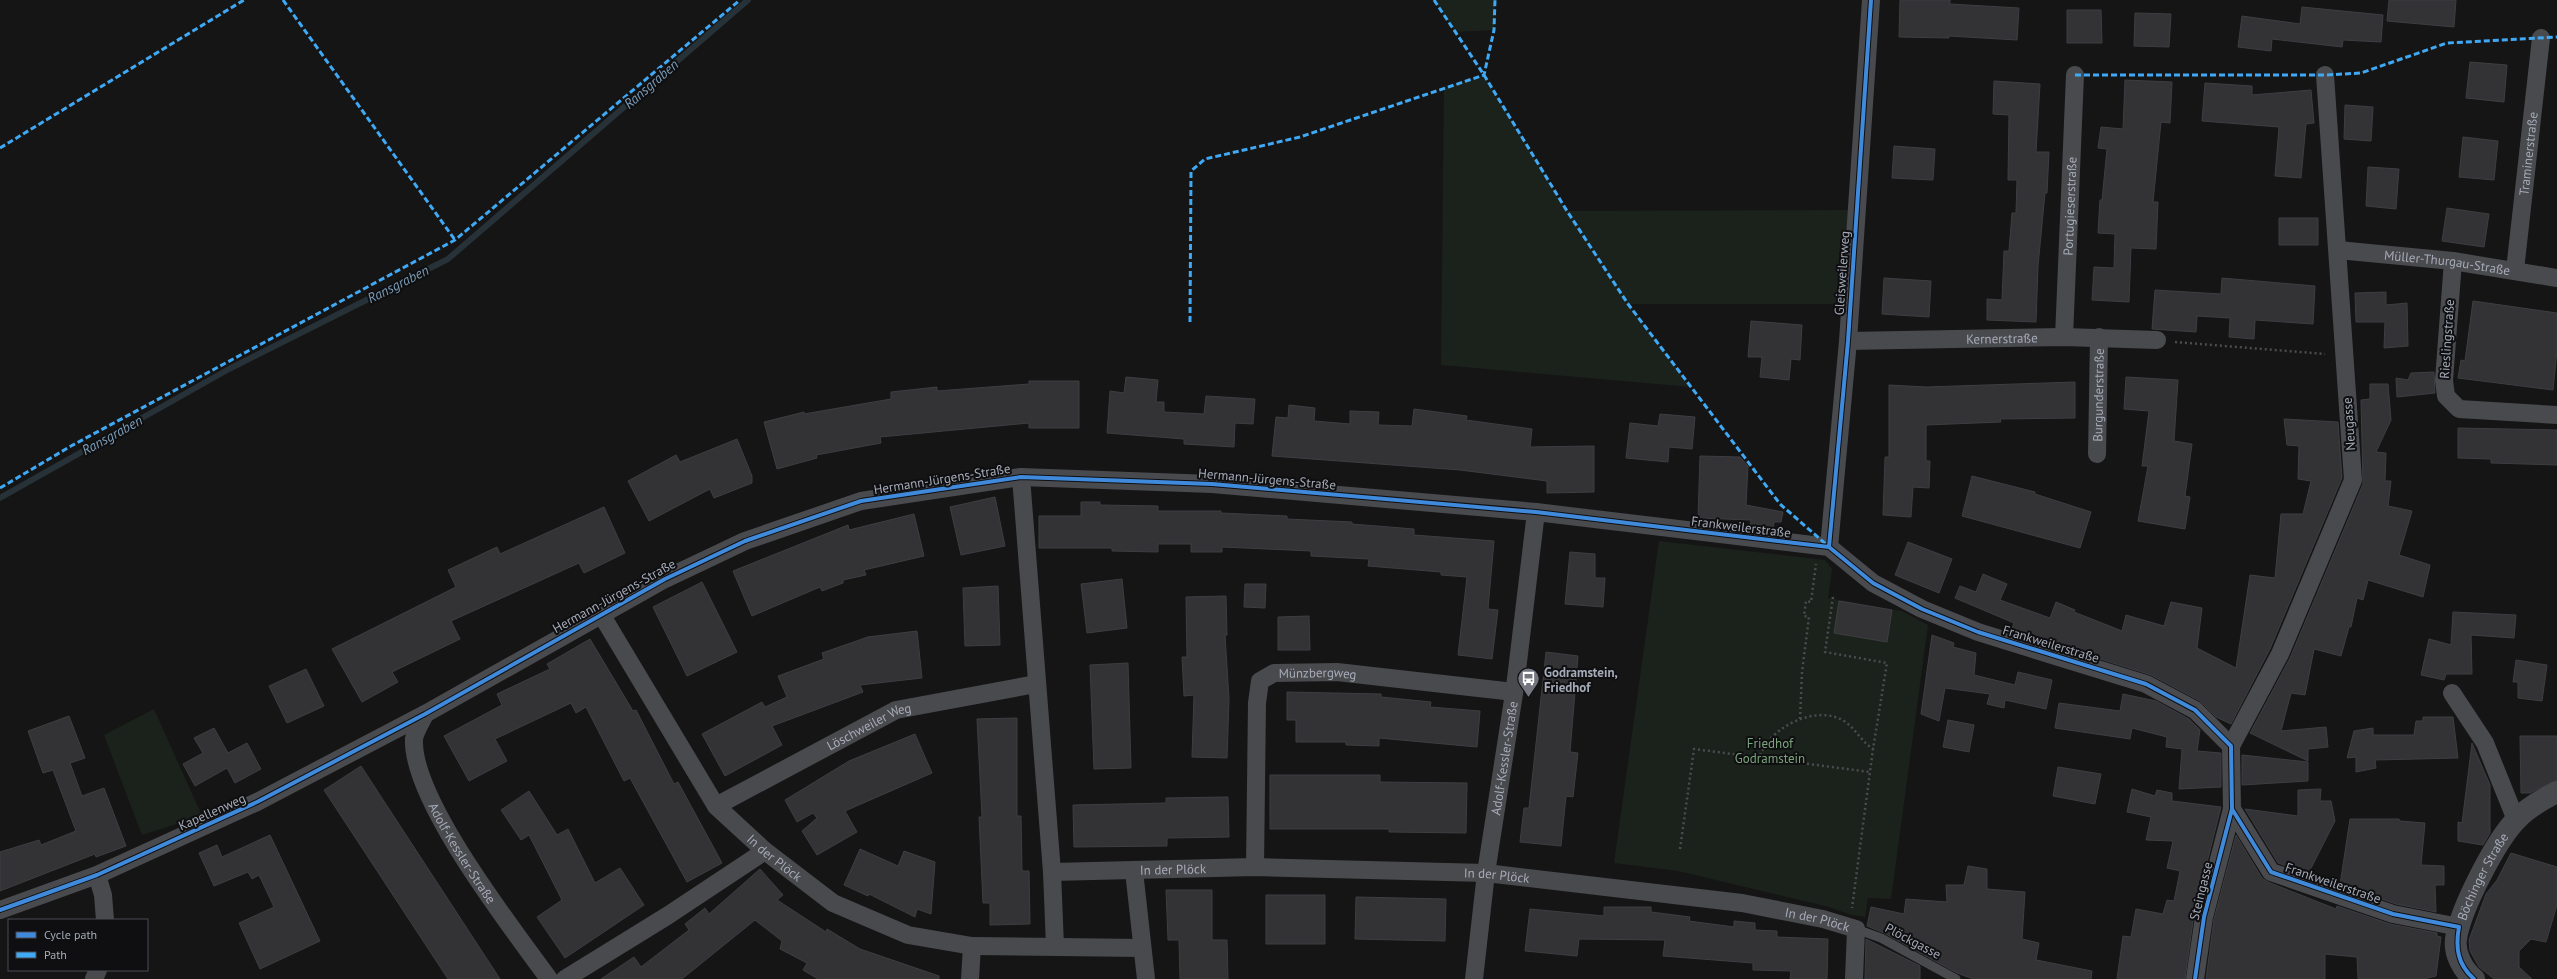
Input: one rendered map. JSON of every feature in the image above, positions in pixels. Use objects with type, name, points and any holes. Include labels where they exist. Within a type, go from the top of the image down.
[{"type":"street","name":"Gleisweilerweg","points":[[1822,553],[1848,341],[1871,0]]},
{"type":"street","name":"Traminerstraße","points":[[2516,270],[2541,38]]},
{"type":"street","name":"Portugieserstraße","points":[[2064,337],[2075,75]]},
{"type":"street","name":"Neugasse","points":[[2231,746],[2280,654],[2353,480],[2325,75]]},
{"type":"street","name":"Müller-Thurgau-Straße","points":[[2338,250],[2453,261],[2516,270],[2557,278]]},
{"type":"street","name":"Rieslingstraße","points":[[2453,261],[2444,380],[2446,396],[2460,409],[2557,415]]},
{"type":"street","name":"Kernerstraße","points":[[1848,341],[2064,337],[2156,340]]},
{"type":"street","name":"Burgunderstraße","points":[[2097,454],[2099,337]]},
{"type":"street","points":[[1021,477],[1036,684],[1052,872],[1055,946]]},
{"type":"street","name":"Hermann-Jürgens-Straße","points":[[425,714],[665,578],[745,541],[861,501],[1021,477],[1212,484],[1536,512]]},
{"type":"street","name":"Frankweilerstraße","points":[[1536,512],[1822,553],[1873,583],[1929,612],[1978,632],[2146,684],[2195,710],[2231,746]]},
{"type":"street","name":"Adolf-Kessler-Straße","points":[[1474,979],[1486,873],[1514,692],[1536,512]]},
{"type":"street","name":"In der Plöck","points":[[601,614],[716,806],[765,851],[833,903],[908,935],[972,946],[1142,948]]},
{"type":"street","name":"Münzbergweg","points":[[1255,868],[1257,703],[1260,681],[1274,673],[1337,672],[1514,692]]},
{"type":"street","name":"Löschweiler Weg","points":[[716,806],[896,710],[1036,684]]},
{"type":"street","name":"Böchinger Straße","points":[[2452,693],[2485,743],[2516,820]]},
{"type":"street","name":"Adolf-Kessler-Straße","points":[[425,714],[414,737],[417,762],[427,791],[454,841],[549,979]]},
{"type":"street","name":"Kapellenweg","points":[[0,910],[97,875],[257,802],[425,714]]},
{"type":"street","points":[[2231,746],[2232,809]]},
{"type":"street","name":"Böchinger Straße","points":[[2471,978],[2459,960],[2456,950],[2459,927],[2485,869],[2516,820],[2531,807],[2557,792]]},
{"type":"street","name":"Frankweilerstraße","points":[[2232,809],[2271,872],[2394,914],[2459,927]]},
{"type":"street","name":"Steingasse","points":[[2195,979],[2204,917],[2232,809]]},
{"type":"street","points":[[565,979],[667,916],[765,851]]},
{"type":"street","name":"In der Plöck","points":[[1052,872],[1255,868],[1486,873],[1742,903],[1823,919],[1854,922]]},
{"type":"street","name":"In der Plöck","points":[[1134,871],[1146,979]]},
{"type":"street","points":[[97,875],[104,895],[105,919]]},
{"type":"street","points":[[1854,922],[1854,979]]},
{"type":"street","points":[[970,979],[972,946]]},
{"type":"lane","name":"Plöckgasse","points":[[1854,922],[1956,979]]},
{"type":"path","points":[[2156,340],[2344,355]]},
{"type":"path","points":[[1800,719],[1802,672],[1808,617],[1804,616],[1806,601],[1810,602],[1822,553]]},
{"type":"path","points":[[1833,597],[1825,652],[1887,663],[1870,772],[1854,922]]},
{"type":"path","points":[[1759,760],[1761,751],[1770,738],[1784,727],[1800,719],[1821,716],[1843,720],[1873,749]]},
{"type":"path","points":[[1680,849],[1694,750],[1759,760],[1870,772]]},
{"type":"green space","points":[[1434,0],[1495,0],[1494,30],[1455,32]]},
{"type":"green space","points":[[1484,75],[1567,211],[1857,210],[1850,304],[1629,304],[1691,387],[1441,365],[1444,87]]},
{"type":"green space","name":"Friedhof Godramstein","points":[[1659,541],[1825,560],[1832,569],[1828,598],[1902,611],[1928,625],[1891,899],[1868,898],[1865,917],[1851,915],[1829,907],[1678,871],[1614,863]]},
{"type":"green space","points":[[154,709],[202,816],[142,835],[104,735]]},
{"type":"building","points":[[1900,0],[1950,0],[1950,4],[2019,8],[2017,40],[1949,36],[1949,38],[1899,37]]},
{"type":"building","points":[[2389,0],[2456,0],[2454,27],[2387,21]]},
{"type":"building","points":[[2302,7],[2383,15],[2381,42],[2343,40],[2342,47],[2272,39],[2271,51],[2238,47],[2242,16],[2300,24]]},
{"type":"building","points":[[2067,10],[2101,10],[2102,43],[2067,43]]},
{"type":"building","points":[[2135,13],[2171,14],[2169,47],[2134,46]]},
{"type":"building","points":[[2470,62],[2507,65],[2504,102],[2466,98]]},
{"type":"building","points":[[2125,80],[2172,82],[2170,123],[2161,122],[2153,202],[2158,202],[2156,249],[2131,248],[2129,302],[2092,300],[2094,267],[2114,268],[2115,234],[2098,233],[2100,200],[2102,200],[2107,149],[2098,148],[2101,127],[2123,129]]},
{"type":"building","points":[[1994,81],[2040,84],[2036,152],[2049,152],[2047,193],[2045,193],[2038,266],[2036,322],[1987,320],[1987,299],[2002,300],[2004,251],[2009,251],[2012,213],[2016,213],[2017,180],[2008,180],[2009,115],[1993,114]]},
{"type":"building","points":[[2205,83],[2252,86],[2252,95],[2311,90],[2314,123],[2306,124],[2301,178],[2275,176],[2279,127],[2202,121]]},
{"type":"building","points":[[2345,105],[2373,107],[2371,141],[2344,139]]},
{"type":"building","points":[[2463,137],[2498,141],[2494,180],[2459,177]]},
{"type":"building","points":[[1894,146],[1935,149],[1933,180],[1892,178]]},
{"type":"building","points":[[2368,167],[2399,169],[2396,209],[2366,206]]},
{"type":"building","points":[[2447,208],[2489,214],[2484,247],[2442,241]]},
{"type":"building","points":[[2279,218],[2318,218],[2318,245],[2279,245]]},
{"type":"building","points":[[1884,278],[1931,281],[1929,317],[1882,314]]},
{"type":"building","points":[[2222,278],[2315,286],[2313,324],[2255,320],[2254,339],[2229,337],[2230,318],[2197,316],[2196,332],[2152,329],[2155,290],[2221,294]]},
{"type":"building","points":[[2386,292],[2386,305],[2407,303],[2408,346],[2384,348],[2385,322],[2356,322],[2355,293]]},
{"type":"building","points":[[2473,301],[2557,313],[2557,350],[2553,390],[2458,378],[2461,360],[2465,361]]},
{"type":"building","points":[[1751,321],[1802,325],[1800,360],[1791,359],[1789,380],[1760,377],[1762,357],[1748,357]]},
{"type":"building","points":[[2434,372],[2435,393],[2397,397],[2396,378],[2408,380],[2411,373]]},
{"type":"building","points":[[1126,377],[1158,380],[1156,402],[1164,402],[1164,412],[1204,414],[1206,396],[1255,399],[1253,424],[1235,423],[1234,447],[1184,444],[1184,439],[1107,433],[1110,391],[1124,393]]},
{"type":"building","points":[[2126,377],[2178,380],[2174,441],[2192,444],[2185,496],[2190,497],[2185,529],[2138,521],[2148,466],[2142,466],[2149,411],[2124,409]]},
{"type":"building","points":[[1029,381],[1079,381],[1079,428],[1029,428],[1029,423],[880,437],[881,443],[816,455],[817,458],[777,469],[764,422],[804,412],[804,414],[891,399],[891,392],[937,387],[937,391],[1029,384]]},
{"type":"building","points":[[2075,382],[2075,418],[2000,419],[2001,422],[1926,425],[1926,461],[1930,461],[1929,488],[1913,487],[1911,517],[1883,515],[1885,457],[1889,457],[1889,385],[1926,387]]},
{"type":"building","points":[[2370,384],[2388,384],[2391,420],[2376,452],[2386,453],[2385,481],[2391,481],[2388,506],[2412,511],[2399,555],[2430,565],[2423,597],[2368,580],[2363,600],[2357,598],[2351,627],[2349,627],[2341,656],[2314,649],[2305,695],[2291,693],[2281,731],[2326,727],[2328,747],[2308,749],[2308,761],[2250,733],[2290,658],[2363,484],[2361,400],[2370,399]]},
{"type":"building","points":[[1289,405],[1315,408],[1314,421],[1350,424],[1350,411],[1379,412],[1378,425],[1412,426],[1414,409],[1467,416],[1466,420],[1532,429],[1530,447],[1594,446],[1594,492],[1547,493],[1547,481],[1460,470],[1272,456],[1276,417],[1288,418]]},
{"type":"building","points":[[1660,414],[1695,417],[1692,449],[1669,447],[1668,462],[1626,458],[1630,423],[1658,426]]},
{"type":"building","points":[[2284,419],[2338,422],[2342,478],[2270,649],[2231,724],[2216,717],[2200,701],[2151,675],[2011,631],[2014,623],[1955,598],[1960,586],[1976,592],[1983,574],[2007,584],[2000,600],[2050,618],[2056,602],[2075,610],[2074,612],[2122,631],[2126,615],[2164,626],[2171,602],[2202,608],[2197,648],[2236,668],[2250,575],[2275,578],[2281,514],[2303,514],[2311,481],[2298,479],[2299,446],[2287,445]]},
{"type":"building","points":[[2458,428],[2557,430],[2557,465],[2491,463],[2491,459],[2458,458]]},
{"type":"building","points":[[737,439],[752,476],[752,483],[714,498],[710,489],[649,521],[628,481],[676,455],[680,462]]},
{"type":"building","points":[[1700,456],[1740,457],[1748,466],[1746,505],[1783,512],[1781,522],[1774,522],[1773,530],[1750,526],[1751,520],[1698,518]]},
{"type":"building","points":[[1972,476],[2035,492],[2035,494],[2091,512],[2080,548],[1962,516]]},
{"type":"building","points":[[995,497],[1005,546],[961,555],[950,507]]},
{"type":"building","points":[[1081,502],[1100,502],[1100,505],[1158,506],[1158,511],[1221,511],[1221,513],[1287,516],[1287,519],[1352,522],[1352,524],[1414,529],[1414,535],[1494,541],[1488,609],[1498,610],[1492,659],[1458,655],[1467,577],[1441,575],[1441,572],[1368,566],[1369,559],[1311,556],[1311,551],[1222,547],[1222,552],[1191,552],[1191,544],[1158,544],[1158,552],[1112,551],[1112,548],[1039,548],[1039,516],[1081,516]]},
{"type":"building","points":[[604,507],[625,553],[584,573],[579,563],[451,621],[460,639],[392,672],[398,682],[362,702],[332,649],[456,587],[448,570],[497,547],[500,554]]},
{"type":"building","points":[[914,514],[924,556],[864,570],[866,575],[843,580],[843,583],[822,591],[820,587],[752,616],[733,571],[848,525],[849,530]]},
{"type":"building","points":[[1908,542],[1952,559],[1939,593],[1895,575]]},
{"type":"building","points":[[1570,552],[1595,554],[1595,578],[1605,578],[1603,607],[1565,604]]},
{"type":"building","points":[[1122,579],[1127,628],[1087,633],[1081,584]]},
{"type":"building","points":[[702,582],[737,652],[687,676],[653,607]]},
{"type":"building","points":[[1245,584],[1266,584],[1265,608],[1244,607]]},
{"type":"building","points":[[998,586],[1000,645],[965,646],[963,588]]},
{"type":"building","points":[[1226,596],[1227,635],[1225,635],[1229,699],[1227,758],[1192,757],[1194,695],[1184,696],[1182,657],[1187,657],[1186,597]]},
{"type":"building","points":[[1839,601],[1892,610],[1887,642],[1834,633]]},
{"type":"building","points":[[2453,612],[2516,615],[2514,638],[2471,635],[2472,674],[2446,674],[2444,680],[2421,675],[2429,639],[2451,645]]},
{"type":"building","points":[[1309,616],[1310,650],[1278,650],[1278,617]]},
{"type":"building","points":[[917,631],[922,678],[860,685],[863,692],[772,726],[782,745],[725,776],[702,734],[762,702],[765,707],[787,697],[778,676],[824,659],[822,653],[868,637]]},
{"type":"building","points":[[1932,635],[1954,643],[1953,647],[1976,653],[1974,675],[2015,685],[2018,672],[2052,680],[2046,709],[2005,700],[2004,708],[1987,704],[1990,694],[1945,688],[1939,721],[1921,714]]},
{"type":"building","points":[[590,639],[633,711],[636,710],[674,784],[678,782],[722,863],[687,882],[630,778],[624,781],[586,707],[576,713],[571,703],[495,739],[507,761],[469,781],[444,736],[502,705],[497,694],[550,669],[547,664]]},
{"type":"building","points":[[1546,652],[1578,656],[1570,752],[1578,753],[1573,797],[1566,796],[1561,846],[1520,842],[1524,808],[1529,808]]},
{"type":"building","points":[[2516,660],[2547,665],[2542,701],[2518,698],[2518,682],[2513,682]]},
{"type":"building","points":[[1128,663],[1131,768],[1094,769],[1090,665]]},
{"type":"building","points":[[306,669],[324,706],[287,723],[269,686]]},
{"type":"building","points":[[1287,692],[1381,694],[1381,697],[1431,702],[1430,707],[1480,711],[1477,747],[1379,738],[1379,746],[1346,745],[1346,742],[1296,742],[1296,720],[1287,720]]},
{"type":"building","points":[[2123,694],[2156,701],[2189,719],[2200,730],[2197,751],[2221,753],[2221,787],[2179,789],[2182,749],[2166,747],[2167,737],[2132,728],[2130,739],[2055,728],[2059,703],[2120,711]]},
{"type":"building","points":[[69,716],[85,758],[70,763],[82,796],[104,788],[126,846],[96,857],[95,854],[0,891],[0,852],[39,840],[41,845],[76,831],[53,770],[43,773],[28,731]]},
{"type":"building","points":[[2423,717],[2453,717],[2458,758],[2375,760],[2376,768],[2356,772],[2356,757],[2347,758],[2354,731],[2373,728],[2373,735],[2414,735],[2416,721],[2423,721]]},
{"type":"building","points":[[1017,718],[1017,816],[1021,816],[1022,871],[1029,871],[1030,924],[990,925],[990,903],[983,903],[979,817],[982,817],[977,719]]},
{"type":"building","points":[[1948,720],[1974,725],[1969,752],[1943,747]]},
{"type":"building","points":[[214,728],[228,753],[247,743],[261,769],[235,783],[227,768],[195,786],[183,764],[203,753],[194,738]]},
{"type":"building","points":[[915,734],[932,773],[845,811],[857,832],[817,855],[802,831],[817,818],[813,813],[797,822],[785,800],[849,761]]},
{"type":"building","points":[[2520,736],[2557,736],[2557,780],[2530,793],[2521,793]]},
{"type":"building","points":[[2472,743],[2490,785],[2490,833],[2483,845],[2458,841],[2458,822],[2462,823]]},
{"type":"building","points":[[2242,755],[2308,762],[2308,781],[2242,785]]},
{"type":"building","points":[[361,766],[500,979],[448,979],[324,790]]},
{"type":"building","points":[[2058,767],[2101,774],[2095,804],[2053,796]]},
{"type":"building","points":[[1270,775],[1380,775],[1380,782],[1467,783],[1466,833],[1389,832],[1389,829],[1270,829]]},
{"type":"building","points":[[2132,789],[2155,796],[2157,790],[2172,793],[2172,801],[2221,807],[2194,914],[2185,979],[2117,979],[2123,936],[2131,937],[2136,909],[2163,914],[2167,900],[2174,901],[2180,871],[2167,868],[2173,841],[2146,840],[2151,817],[2127,812]]},
{"type":"building","points":[[2321,789],[2320,801],[2331,801],[2335,821],[2308,874],[2278,863],[2245,809],[2298,816],[2298,790]]},
{"type":"building","points":[[529,791],[557,835],[568,829],[595,883],[620,868],[644,905],[565,958],[537,917],[562,900],[529,835],[521,840],[501,810]]},
{"type":"building","points":[[1228,797],[1229,837],[1167,838],[1167,846],[1074,847],[1073,805],[1166,803],[1166,798]]},
{"type":"building","points":[[2350,819],[2399,819],[2400,821],[2425,823],[2421,865],[2444,866],[2444,885],[2435,885],[2436,912],[2396,904],[2340,885]]},
{"type":"building","points":[[270,835],[320,941],[260,969],[239,923],[274,907],[259,875],[252,879],[248,872],[214,886],[199,853],[217,845],[222,857]]},
{"type":"building","points":[[2236,835],[2262,878],[2268,882],[2336,909],[2337,906],[2390,924],[2437,933],[2437,936],[2441,937],[2436,976],[2424,979],[2358,979],[2357,957],[2325,954],[2325,979],[2206,979],[2214,919]]},
{"type":"building","points":[[860,849],[898,866],[904,851],[935,862],[931,914],[917,909],[915,917],[869,894],[868,896],[844,885]]},
{"type":"building","points":[[2511,853],[2557,867],[2557,905],[2546,942],[2531,939],[2519,951],[2519,967],[2532,979],[2494,979],[2479,967],[2470,951],[2469,940],[2486,894],[2497,880]]},
{"type":"building","points":[[1968,866],[1987,869],[1987,889],[2025,892],[2022,939],[2039,943],[2036,960],[2092,971],[2091,979],[1973,979],[1957,973],[1884,933],[1867,926],[1871,907],[1904,914],[1906,899],[1947,902],[1946,885],[1964,885]]},
{"type":"building","points":[[760,869],[783,895],[777,900],[826,932],[827,929],[860,949],[939,976],[939,979],[818,979],[803,970],[807,963],[780,949],[782,941],[755,920],[682,979],[601,979],[634,957],[641,967],[689,930],[685,924],[705,908],[709,914]]},
{"type":"building","points":[[1166,890],[1212,890],[1212,940],[1227,940],[1228,979],[1180,979],[1179,940],[1168,940]]},
{"type":"building","points":[[1266,895],[1325,895],[1325,944],[1266,944]]},
{"type":"building","points":[[1356,897],[1446,899],[1445,941],[1355,939]]},
{"type":"building","points":[[1604,907],[1651,907],[1651,912],[1690,917],[1689,921],[1734,927],[1734,921],[1755,923],[1755,930],[1777,931],[1777,937],[1828,939],[1827,979],[1790,979],[1791,971],[1753,970],[1753,963],[1663,956],[1665,940],[1579,939],[1577,956],[1525,951],[1530,909],[1604,916]]},
{"type":"building","points":[[1866,939],[1920,966],[1920,979],[1865,979]]},
{"type":"waterway","name":"Ransgraben","points":[[0,498],[229,369],[448,259],[748,0]]},
{"type":"marked path","points":[[0,148],[244,0]]},
{"type":"marked path","points":[[283,0],[455,240]]},
{"type":"marked path","points":[[0,488],[71,446],[455,240],[740,0]]},
{"type":"marked path","points":[[1434,0],[1484,75],[1567,211],[1628,304],[1780,504],[1828,546]]},
{"type":"marked path","points":[[1190,322],[1191,171],[1205,159],[1300,137],[1484,75],[1494,30],[1495,0]]},
{"type":"marked path","points":[[2075,75],[2325,75],[2361,73],[2447,43],[2557,37]]},
{"type":"cycle path","points":[[1829,547],[1848,341],[1871,0]]},
{"type":"cycle path","points":[[0,910],[97,875],[257,802],[425,714],[665,579],[745,541],[861,501],[1021,477],[1212,484],[1536,512],[1829,547],[1873,583],[1922,609],[1978,632],[2146,684],[2195,710],[2231,746],[2232,809],[2271,872],[2393,914],[2459,927],[2457,942],[2459,956],[2464,968],[2474,979]]},
{"type":"cycle path","points":[[2195,979],[2204,917],[2232,809]]},
{"type":"place","name":"Godramstein, Friedhof","points":[[1528,698]]}]
